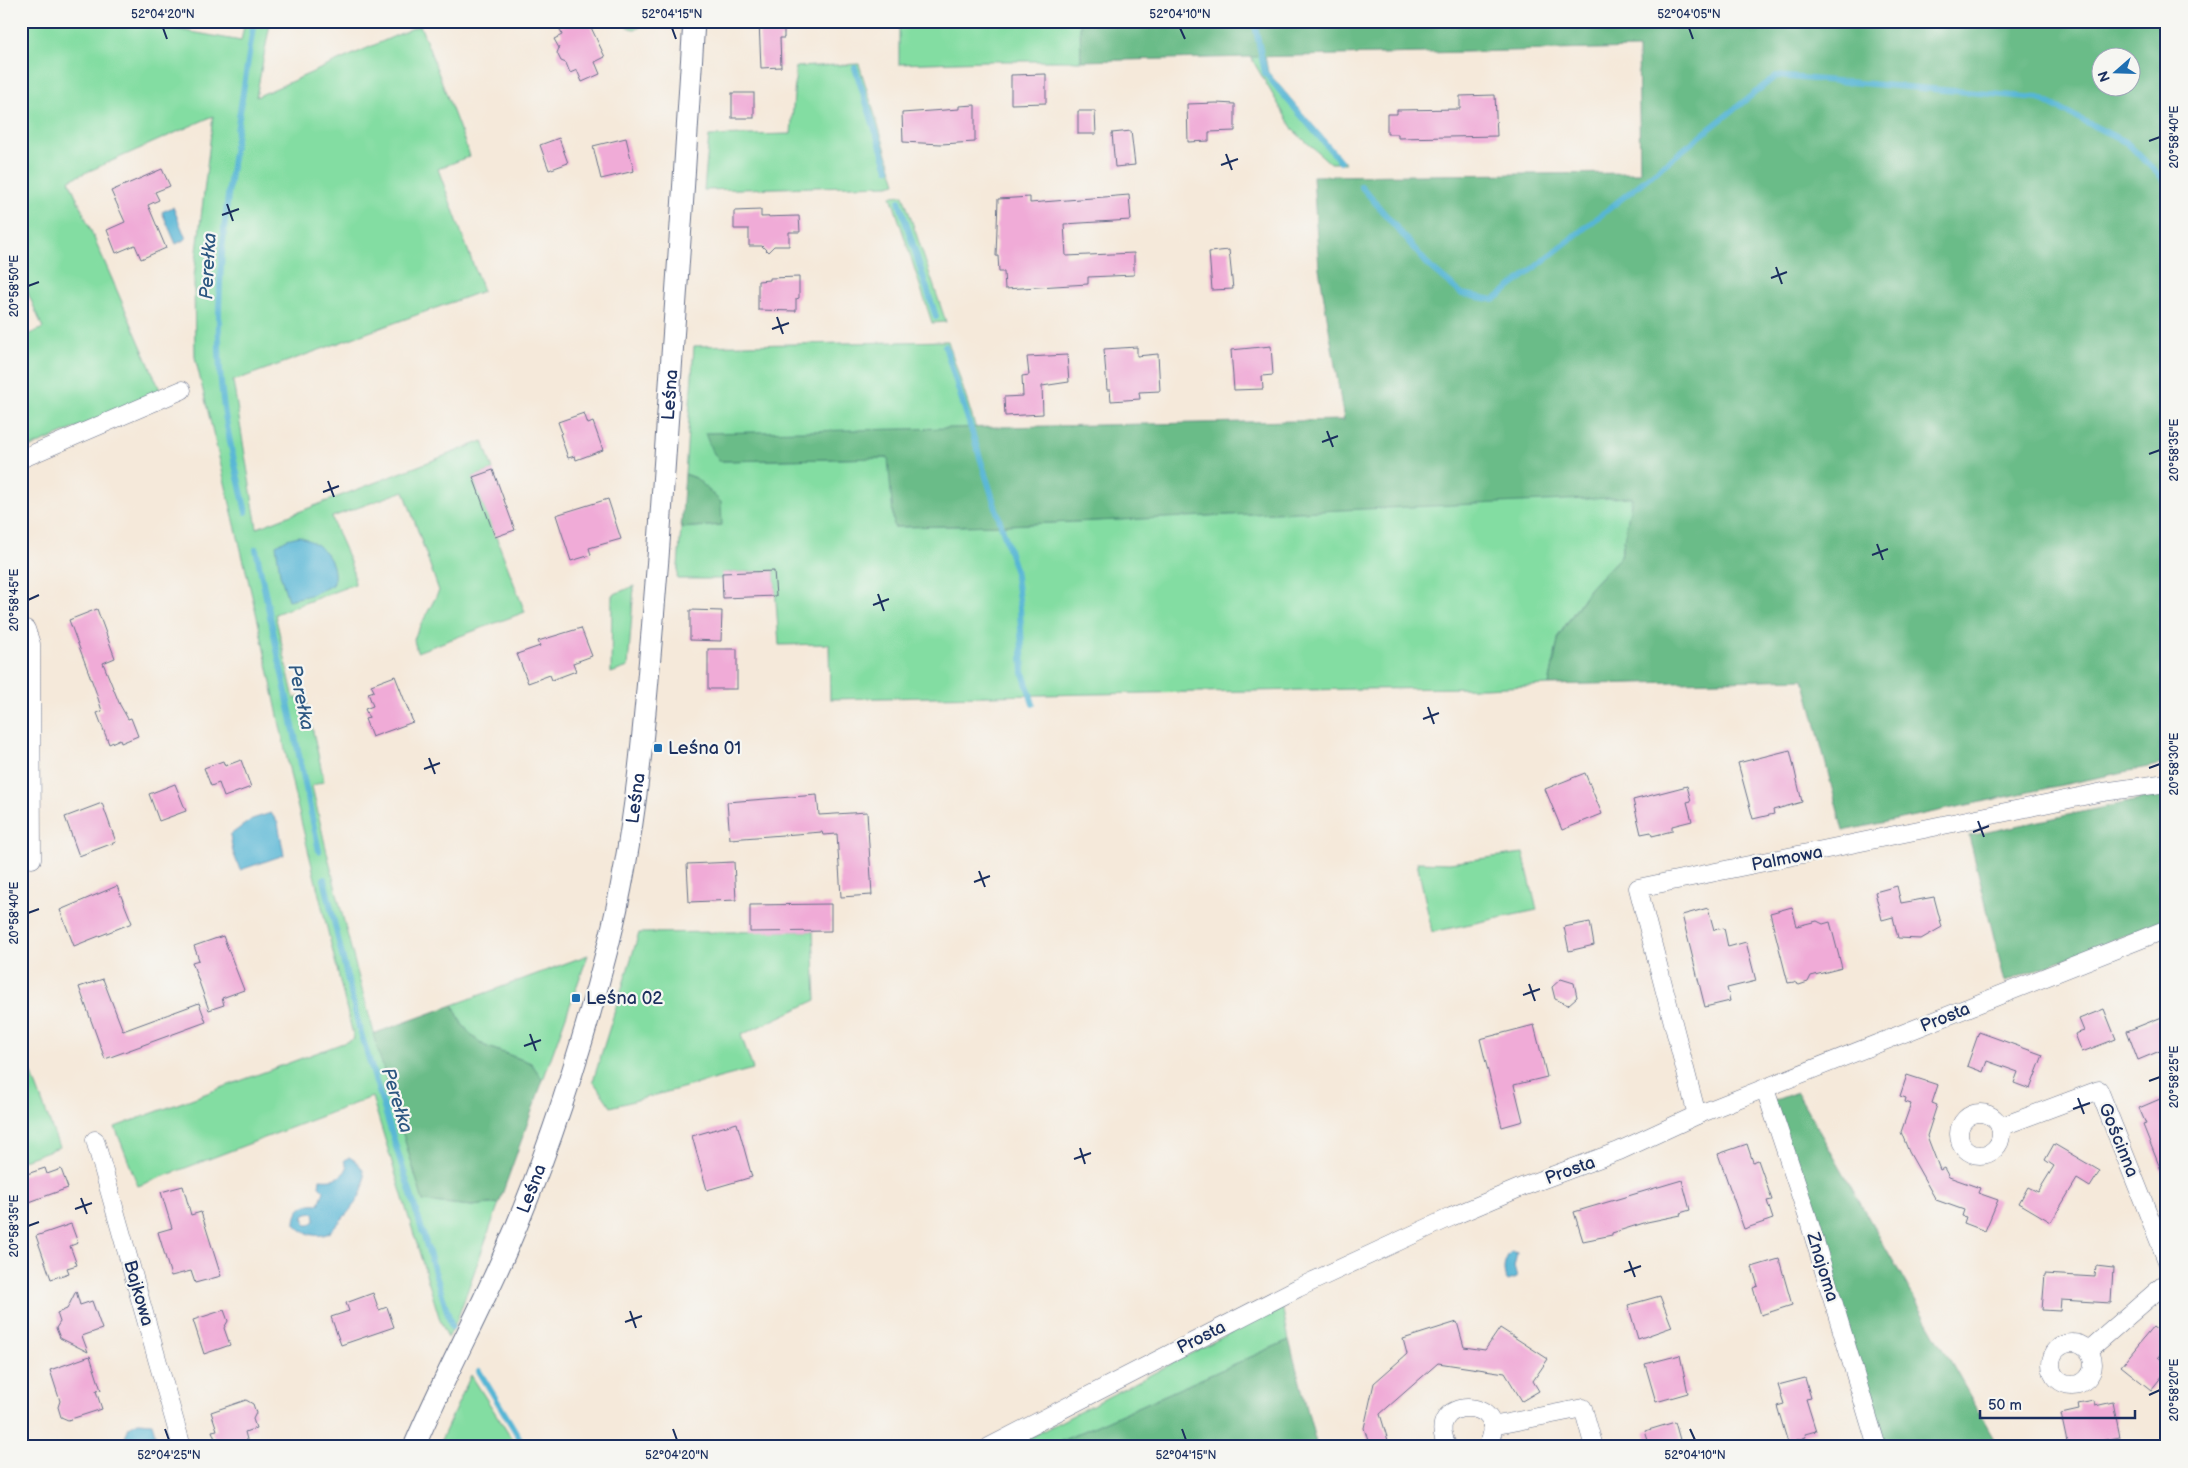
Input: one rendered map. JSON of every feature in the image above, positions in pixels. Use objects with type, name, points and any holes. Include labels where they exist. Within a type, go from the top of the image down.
[{"type":"street","name":"Leśna","points":[[414,1447],[507,1249],[540,1163],[594,996],[608,945],[628,854],[641,759],[649,668],[674,338],[694,21]]},
{"type":"street","points":[[21,459],[182,390]]},
{"type":"street","points":[[26,629],[31,644],[26,710],[32,859]]},
{"type":"street","name":"Palmowa","points":[[1697,1115],[1638,888],[2102,792],[2167,783]]},
{"type":"street","name":"Prosta","points":[[989,1447],[1298,1288],[1451,1217],[1522,1187],[1619,1152],[1697,1115],[2167,929]]},
{"type":"street","name":"Znajoma","points":[[1764,1089],[1808,1218],[1877,1447]]},
{"type":"street","name":"Gościnna","points":[[2000,1127],[2099,1090],[2167,1261]]},
{"type":"street","name":"Bajkowa","points":[[95,1140],[182,1447]]},
{"type":"street","points":[[2089,1350],[2167,1282]]},
{"type":"street","points":[[1448,1447],[1442,1431],[1444,1423],[1454,1410],[1470,1406],[1486,1414],[1492,1426],[1491,1438],[1487,1447]]},
{"type":"street","points":[[1492,1426],[1583,1408],[1594,1447]]},
{"type":"green space","points":[[21,21],[165,21],[164,27],[241,41],[245,21],[268,21],[270,24],[256,97],[420,25],[470,156],[438,169],[483,291],[233,381],[257,528],[483,441],[493,470],[473,477],[525,612],[417,652],[414,640],[416,634],[439,591],[404,491],[332,517],[351,566],[355,584],[275,614],[294,699],[305,695],[324,781],[312,786],[336,891],[363,995],[423,1201],[472,1206],[499,1203],[457,1320],[448,1338],[440,1320],[372,1097],[138,1186],[115,1127],[354,1039],[294,792],[258,621],[195,357],[194,277],[213,116],[69,180],[161,392],[21,451],[21,338],[43,328],[21,277]]},
{"type":"green space","points":[[622,21],[645,21],[643,25],[634,29],[627,27]]},
{"type":"green space","points":[[899,21],[1080,21],[1081,61],[985,61],[899,64]]},
{"type":"green space","points":[[1080,21],[2167,21],[2167,763],[1843,831],[1804,679],[1549,685],[1559,636],[1590,588],[1621,556],[1632,497],[1006,525],[894,527],[888,458],[719,461],[711,449],[705,433],[1344,420],[1319,268],[1313,176],[1640,173],[1638,48],[1081,61]]},
{"type":"green space","points":[[1250,56],[1265,56],[1268,72],[1345,163],[1330,163],[1294,131]]},
{"type":"green space","points":[[859,64],[896,183],[888,185],[704,190],[709,136],[791,134],[796,67]]},
{"type":"green space","points":[[903,195],[946,322],[932,323],[891,196]]},
{"type":"green space","points":[[948,341],[976,429],[706,434],[720,461],[889,458],[894,527],[1006,525],[1633,496],[1621,556],[1590,588],[1559,635],[1549,685],[1484,688],[830,699],[829,644],[779,645],[774,571],[722,573],[722,579],[677,579],[681,528],[722,525],[696,478],[685,474],[694,346]]},
{"type":"green space","points":[[685,474],[696,478],[721,502],[722,525],[681,528]]},
{"type":"green space","points":[[634,586],[628,667],[611,673],[612,595]]},
{"type":"green space","points":[[2167,794],[2167,919],[2005,982],[1969,836]]},
{"type":"green space","points":[[1523,853],[1537,910],[1432,932],[1417,862],[1449,863]]},
{"type":"green space","points":[[813,931],[816,1000],[741,1035],[753,1069],[611,1107],[593,1081],[639,933]]},
{"type":"green space","points":[[588,955],[543,1080],[531,1063],[485,1046],[472,1036],[462,1024],[453,1005]]},
{"type":"green space","points":[[453,1005],[462,1024],[472,1036],[485,1046],[531,1063],[543,1080],[499,1203],[472,1206],[423,1201],[373,1034]]},
{"type":"green space","points":[[21,1045],[59,1147],[21,1161]]},
{"type":"green space","points":[[1797,1092],[1999,1447],[1885,1447],[1773,1101]]},
{"type":"green space","points":[[1282,1306],[1289,1340],[1048,1447],[1012,1447]]},
{"type":"green space","points":[[1289,1340],[1317,1447],[1048,1447]]},
{"type":"green space","points":[[471,1375],[517,1447],[438,1447]]},
{"type":"water","points":[[173,207],[186,239],[176,244],[162,212]]},
{"type":"water","points":[[299,536],[321,548],[331,561],[334,576],[333,585],[310,595],[288,600],[280,574],[276,545],[287,539]]},
{"type":"water","points":[[271,813],[278,823],[284,855],[240,870],[233,852],[230,835],[252,819]]},
{"type":"water","points":[[349,1157],[363,1171],[365,1179],[355,1204],[329,1233],[311,1235],[304,1232],[295,1224],[297,1214],[305,1205],[319,1204],[324,1191],[319,1186],[320,1179],[332,1179],[342,1175],[347,1168],[344,1161]],"holes":[[[314,1213],[315,1221],[306,1225],[303,1217]]]},
{"type":"water","points":[[1512,1251],[1517,1253],[1514,1267],[1517,1278],[1508,1281],[1504,1266],[1507,1257]]},
{"type":"water","points":[[138,1422],[152,1423],[159,1447],[128,1447],[125,1437],[129,1427]]},
{"type":"building","points":[[571,21],[588,21],[605,57],[595,62],[600,74],[582,82],[577,70],[570,73],[566,63],[561,61],[557,53],[559,48],[554,39],[562,35],[559,27]]},
{"type":"building","points":[[759,21],[784,21],[784,38],[780,38],[781,67],[761,68]]},
{"type":"building","points":[[1046,74],[1046,103],[1011,104],[1011,75]]},
{"type":"building","points":[[732,93],[754,93],[754,118],[732,118]]},
{"type":"building","points":[[1495,95],[1497,136],[1398,138],[1398,134],[1387,134],[1387,114],[1397,114],[1397,110],[1460,109],[1460,96]]},
{"type":"building","points":[[1187,104],[1235,104],[1235,131],[1209,132],[1209,141],[1188,142]]},
{"type":"building","points":[[975,105],[975,142],[941,144],[903,142],[902,113],[959,109],[959,106]]},
{"type":"building","points":[[1078,111],[1095,111],[1096,134],[1078,134]]},
{"type":"building","points":[[1131,131],[1135,165],[1115,167],[1112,133]]},
{"type":"building","points":[[559,138],[568,163],[549,170],[540,145]]},
{"type":"building","points":[[626,138],[634,171],[601,179],[593,146]]},
{"type":"building","points":[[162,169],[170,186],[155,192],[159,200],[148,205],[166,248],[141,259],[135,245],[116,253],[107,230],[125,222],[111,191]]},
{"type":"building","points":[[1129,195],[1131,220],[1064,224],[1066,256],[1134,253],[1134,275],[1088,277],[1088,284],[1005,289],[1004,272],[999,272],[998,256],[996,256],[998,199],[1030,197],[1030,203]]},
{"type":"building","points":[[761,210],[761,217],[799,216],[800,232],[789,232],[789,246],[774,246],[768,252],[762,246],[749,246],[749,229],[734,229],[734,211]]},
{"type":"building","points":[[1229,250],[1233,289],[1212,290],[1209,252]]},
{"type":"building","points":[[799,277],[799,298],[796,299],[796,311],[758,310],[758,281],[770,280],[770,278]]},
{"type":"building","points":[[1271,346],[1273,375],[1262,376],[1263,389],[1234,390],[1231,350]]},
{"type":"building","points":[[1137,347],[1137,356],[1158,354],[1160,391],[1139,392],[1140,399],[1111,401],[1110,390],[1107,390],[1104,349]]},
{"type":"building","points":[[1067,355],[1069,382],[1042,386],[1043,414],[1005,416],[1004,397],[1023,396],[1022,376],[1029,375],[1027,357]]},
{"type":"building","points":[[584,413],[588,424],[593,422],[603,450],[576,460],[575,456],[568,458],[558,422]]},
{"type":"building","points":[[493,470],[515,530],[495,537],[473,477]]},
{"type":"building","points":[[608,499],[621,539],[589,548],[591,555],[571,561],[556,515]]},
{"type":"building","points":[[774,571],[776,596],[723,598],[722,573]]},
{"type":"building","points":[[97,609],[115,658],[103,663],[120,705],[128,719],[131,718],[138,736],[121,743],[120,739],[109,744],[97,713],[102,711],[96,692],[69,620]]},
{"type":"building","points":[[690,610],[722,611],[721,641],[690,640]]},
{"type":"building","points":[[581,628],[592,656],[573,663],[576,671],[552,680],[550,675],[528,683],[517,654],[540,646],[538,641]]},
{"type":"building","points":[[708,649],[737,649],[737,689],[708,689]]},
{"type":"building","points":[[395,676],[413,722],[372,737],[365,719],[369,718],[365,709],[373,706],[368,693],[374,691],[371,685]]},
{"type":"building","points":[[1790,750],[1802,802],[1773,810],[1774,814],[1753,819],[1738,763]]},
{"type":"building","points":[[241,760],[251,787],[224,797],[219,783],[211,786],[204,768],[223,761],[225,766]]},
{"type":"building","points":[[1585,773],[1602,814],[1562,830],[1545,789]]},
{"type":"building","points":[[175,784],[186,811],[159,821],[149,794]]},
{"type":"building","points":[[1687,786],[1691,801],[1687,802],[1692,821],[1672,826],[1672,831],[1652,836],[1651,832],[1641,834],[1633,800]]},
{"type":"building","points":[[817,795],[819,815],[867,812],[872,895],[841,897],[837,834],[823,835],[822,832],[730,839],[727,802]]},
{"type":"building","points":[[102,803],[116,842],[79,856],[65,817]]},
{"type":"building","points":[[734,862],[736,900],[689,902],[687,864]]},
{"type":"building","points":[[117,886],[132,923],[74,946],[60,910]]},
{"type":"building","points":[[1897,886],[1901,903],[1934,897],[1942,927],[1921,939],[1898,938],[1893,917],[1882,920],[1875,892]]},
{"type":"building","points":[[831,904],[831,931],[750,932],[750,905]]},
{"type":"building","points":[[1792,907],[1797,926],[1817,921],[1823,924],[1830,922],[1842,968],[1811,976],[1808,982],[1799,985],[1794,982],[1788,983],[1770,913]]},
{"type":"building","points":[[1708,908],[1714,930],[1724,928],[1728,947],[1746,942],[1756,981],[1727,988],[1730,1001],[1705,1007],[1682,915]]},
{"type":"building","points":[[1590,922],[1594,945],[1569,951],[1564,927]]},
{"type":"building","points":[[223,936],[244,990],[222,998],[224,1005],[209,1010],[192,962],[199,960],[194,946]]},
{"type":"building","points":[[103,979],[123,1031],[199,1003],[206,1022],[105,1059],[79,987]]},
{"type":"building","points":[[1561,979],[1574,983],[1577,997],[1568,1005],[1555,999],[1552,987]]},
{"type":"building","points":[[2104,1009],[2116,1039],[2082,1052],[2075,1034],[2084,1031],[2079,1019]]},
{"type":"building","points":[[2162,1017],[2167,1028],[2167,1048],[2138,1060],[2127,1031]]},
{"type":"building","points":[[1534,1025],[1547,1077],[1514,1085],[1523,1121],[1502,1127],[1480,1039]]},
{"type":"building","points":[[1979,1032],[2043,1055],[2030,1089],[2014,1083],[2018,1072],[1987,1061],[1983,1072],[1967,1066]]},
{"type":"building","points":[[1907,1075],[1938,1085],[1932,1103],[1937,1105],[1927,1136],[1940,1170],[1944,1168],[1949,1177],[1980,1188],[1978,1193],[1998,1200],[1985,1231],[1964,1223],[1966,1217],[1962,1216],[1964,1210],[1936,1200],[1909,1152],[1901,1132],[1911,1104],[1905,1102],[1906,1098],[1900,1096]]},
{"type":"building","points":[[2167,1096],[2166,1183],[2143,1125],[2146,1124],[2139,1108]]},
{"type":"building","points":[[737,1123],[752,1177],[707,1190],[692,1136]]},
{"type":"building","points":[[1747,1144],[1753,1162],[1758,1160],[1772,1200],[1767,1201],[1773,1219],[1744,1229],[1718,1154]]},
{"type":"building","points":[[2054,1144],[2100,1171],[2090,1187],[2077,1179],[2051,1222],[2019,1203],[2028,1187],[2038,1192],[2054,1166],[2045,1160]]},
{"type":"building","points":[[45,1168],[47,1174],[61,1169],[68,1188],[21,1205],[21,1176]]},
{"type":"building","points":[[1682,1180],[1690,1210],[1680,1213],[1681,1215],[1647,1222],[1612,1233],[1612,1235],[1583,1241],[1574,1212]]},
{"type":"building","points":[[183,1186],[191,1215],[201,1212],[221,1276],[195,1283],[191,1271],[171,1276],[158,1232],[172,1228],[161,1192]]},
{"type":"building","points":[[71,1224],[78,1243],[70,1246],[77,1265],[67,1268],[69,1273],[51,1279],[36,1236]]},
{"type":"building","points":[[1779,1259],[1792,1305],[1761,1315],[1753,1288],[1758,1286],[1752,1267]]},
{"type":"building","points":[[2096,1266],[2113,1268],[2111,1303],[2061,1300],[2060,1311],[2042,1310],[2045,1274],[2095,1277]]},
{"type":"building","points":[[76,1291],[80,1305],[92,1301],[102,1329],[82,1336],[88,1352],[60,1338],[56,1328],[60,1322],[57,1313],[67,1309]]},
{"type":"building","points":[[373,1293],[379,1310],[387,1307],[394,1327],[341,1345],[331,1317],[349,1311],[346,1303]]},
{"type":"building","points":[[1660,1296],[1672,1327],[1638,1339],[1628,1305]]},
{"type":"building","points":[[224,1310],[228,1321],[224,1328],[230,1345],[204,1354],[193,1320]]},
{"type":"building","points":[[1457,1322],[1464,1347],[1485,1350],[1500,1328],[1548,1359],[1533,1381],[1539,1391],[1522,1401],[1505,1373],[1438,1363],[1380,1414],[1390,1447],[1370,1447],[1364,1428],[1374,1383],[1407,1354],[1403,1339]]},
{"type":"building","points":[[2153,1327],[2167,1338],[2167,1346],[2158,1357],[2167,1364],[2167,1370],[2151,1390],[2121,1366]]},
{"type":"building","points":[[1680,1355],[1688,1393],[1656,1402],[1645,1364]]},
{"type":"building","points":[[90,1356],[101,1390],[96,1391],[102,1409],[68,1420],[61,1417],[58,1407],[60,1401],[50,1370]]},
{"type":"building","points":[[1805,1378],[1811,1398],[1806,1399],[1816,1431],[1805,1434],[1806,1437],[1788,1443],[1777,1406],[1784,1404],[1778,1385]]},
{"type":"building","points":[[246,1400],[253,1404],[256,1413],[253,1419],[256,1428],[245,1432],[249,1447],[218,1447],[212,1431],[217,1430],[211,1412]]},
{"type":"building","points":[[2094,1401],[2095,1406],[2113,1402],[2120,1437],[2068,1447],[2061,1414],[2079,1410],[2078,1404]]},
{"type":"building","points":[[1675,1422],[1682,1447],[1650,1447],[1645,1431]]},
{"type":"waterway","name":"Perełka","points":[[246,512],[224,406],[220,371],[219,327],[220,283],[228,195],[254,21]]},
{"type":"waterway","points":[[1254,21],[1265,73],[1340,161]]},
{"type":"waterway","points":[[855,68],[888,169]]},
{"type":"waterway","points":[[1361,186],[1430,267],[1462,294],[1494,300],[1776,76],[2039,98],[2127,143],[2167,183]]},
{"type":"waterway","points":[[899,201],[936,317]]},
{"type":"waterway","points":[[945,346],[1015,569],[1020,608],[1023,673],[1033,704]]},
{"type":"waterway","name":"Perełka","points":[[256,549],[319,851]]},
{"type":"waterway","name":"Perełka","points":[[324,879],[359,1027],[452,1327]]},
{"type":"waterway","name":"Perełka","points":[[479,1371],[525,1447]]},
{"type":"place","name":"Leśna 01","points":[[658,748]]},
{"type":"place","name":"Leśna 02","points":[[576,998]]}]
